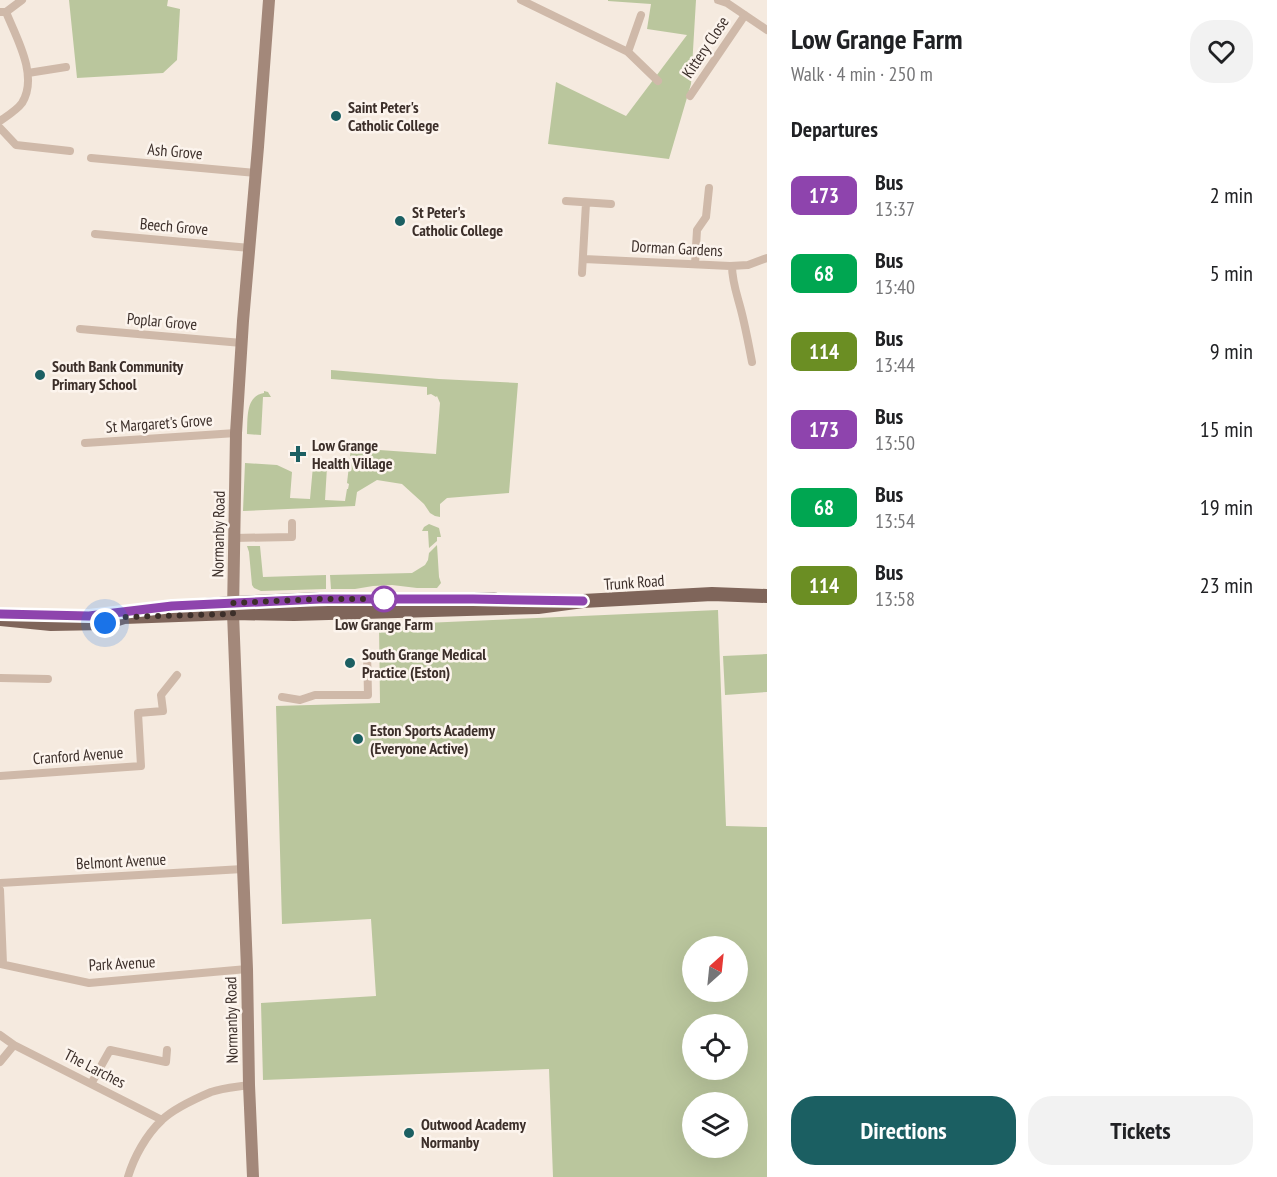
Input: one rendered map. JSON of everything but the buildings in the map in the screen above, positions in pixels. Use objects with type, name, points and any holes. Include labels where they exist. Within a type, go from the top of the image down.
[{"type":"main road","name":"Trunk Road","points":[[0,619],[51,624],[105,623],[124,617],[233,608],[294,614],[538,607],[583,601],[712,594],[767,596]]},
{"type":"main road","points":[[0,614],[89,616],[172,606],[233,608]]},
{"type":"street","points":[[0,122],[21,104],[26,91],[28,73],[24,55],[3,12],[22,0]]},
{"type":"street","name":"Normanby Road","points":[[253,1177],[233,608],[236,433],[269,0]]},
{"type":"street","points":[[521,0],[628,52],[658,81]]},
{"type":"street","points":[[718,0],[727,3],[767,30]]},
{"type":"street","points":[[628,52],[641,15]]},
{"type":"street","name":"Kittery Close","points":[[690,96],[745,15]]},
{"type":"street","points":[[28,73],[66,67]]},
{"type":"street","points":[[0,129],[16,145],[70,151]]},
{"type":"street","name":"Ash Grove","points":[[91,159],[256,172]]},
{"type":"street","points":[[695,264],[697,230],[706,217],[709,188]]},
{"type":"street","points":[[566,201],[611,204]]},
{"type":"street","points":[[582,273],[586,203]]},
{"type":"street","name":"Beech Grove","points":[[95,234],[250,248]]},
{"type":"street","name":"Dorman Gardens","points":[[584,259],[732,266],[748,265],[767,258]]},
{"type":"street","points":[[732,266],[732,277],[746,328],[752,362]]},
{"type":"street","name":"Poplar Grove","points":[[80,329],[242,342]]},
{"type":"street","name":"St Margaret's Grove","points":[[85,443],[236,433]]},
{"type":"street","points":[[234,538],[292,537],[292,523]]},
{"type":"street","points":[[282,697],[300,700],[315,695],[368,695],[367,651]]},
{"type":"street","name":"Cranford Avenue","points":[[0,776],[141,766],[138,713],[163,711],[161,696],[177,675]]},
{"type":"street","points":[[0,678],[48,679]]},
{"type":"street","name":"Belmont Avenue","points":[[0,883],[243,869]]},
{"type":"street","points":[[0,890],[1,964]]},
{"type":"street","name":"Park Avenue","points":[[1,964],[89,982],[247,969]]},
{"type":"street","name":"The Larches","points":[[0,1035],[14,1045],[162,1120]]},
{"type":"street","points":[[0,1062],[14,1045]]},
{"type":"street","points":[[92,1084],[110,1050],[166,1062],[167,1050]]},
{"type":"street","points":[[128,1177],[132,1164],[146,1140],[162,1120],[181,1107],[212,1092],[249,1084]]},
{"type":"green space","points":[[69,0],[168,0],[167,6],[180,9],[177,60],[163,73],[77,78]]},
{"type":"green space","points":[[608,0],[696,0],[691,84],[669,159],[548,144],[556,82],[626,116],[687,35],[647,29],[651,4]]},
{"type":"green space","points":[[331,370],[518,383],[509,493],[447,498],[440,504],[440,517],[430,513],[424,504],[402,484],[377,480],[357,492],[355,506],[243,511],[245,463],[277,465],[292,472],[290,498],[310,499],[313,466],[327,467],[325,500],[345,501],[349,484],[347,483],[351,448],[436,454],[440,403],[437,396],[427,395],[427,387],[331,379]]},
{"type":"green space","points":[[264,391],[268,392],[271,397],[263,397],[261,435],[247,434],[251,403]]},
{"type":"green space","points":[[429,524],[439,528],[441,537],[437,537],[437,541],[429,548],[428,531],[422,531]]},
{"type":"green space","points":[[437,545],[441,583],[437,588],[392,585],[331,589],[330,575],[412,573],[425,565],[429,553]]},
{"type":"green space","points":[[247,546],[260,546],[263,577],[326,575],[326,589],[261,591],[254,588]]},
{"type":"green space","points":[[718,610],[726,826],[767,827],[767,1177],[553,1177],[549,1069],[263,1080],[261,1003],[376,996],[371,919],[282,924],[276,706],[380,703],[379,625]]},
{"type":"green space","points":[[767,654],[767,692],[725,695],[723,656]]},
{"type":"bus line","name":"173","points":[[0,614],[89,616],[172,606],[320,599],[583,601]]},
{"type":"place","name":"Saint Peter's Catholic College","points":[[336,116]]},
{"type":"place","name":"St Peter's Catholic College","points":[[400,221]]},
{"type":"place","name":"South Bank Community Primary School","points":[[40,375]]},
{"type":"place","name":"Low Grange Health Village","points":[[298,454]]},
{"type":"place","name":"Low Grange Farm","points":[[384,599]]},
{"type":"place","name":"South Grange Medical Practice (Eston)","points":[[350,663]]},
{"type":"place","name":"Eston Sports Academy (Everyone Active)","points":[[358,739]]},
{"type":"place","name":"Outwood Academy Normanby","points":[[409,1133]]},
{"type":"route","points":[[105,623],[124,617],[233,614],[233,603],[386,599],[384,599]]}]
